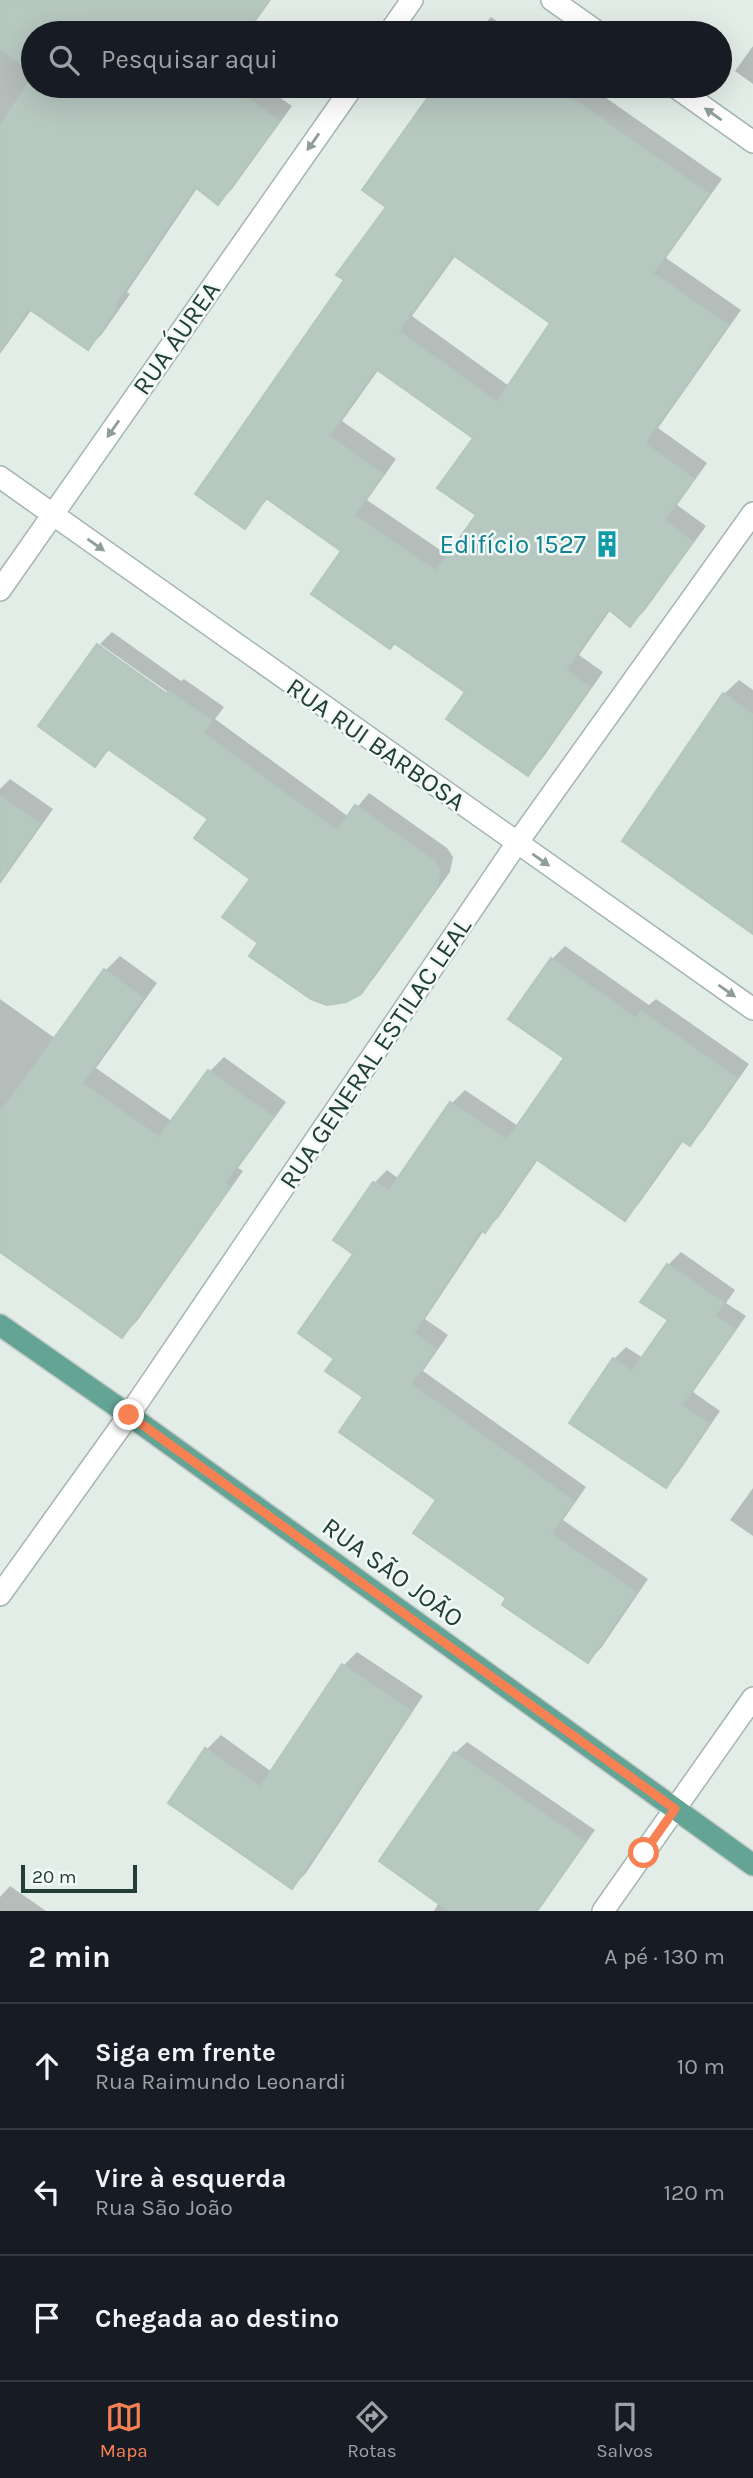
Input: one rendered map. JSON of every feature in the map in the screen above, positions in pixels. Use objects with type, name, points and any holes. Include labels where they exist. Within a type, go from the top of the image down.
[{"type":"main road","name":"RUA SÃO JOÃO","points":[[0,1325],[753,1865]]},
{"type":"street","points":[[397,21],[412,0]]},
{"type":"street","points":[[552,0],[582,21]]},
{"type":"street","name":"RUA ÁUREA","points":[[0,590],[344,98]]},
{"type":"street","points":[[691,98],[753,142]]},
{"type":"street","name":"RUA RUI BARBOSA","points":[[0,477],[753,1009]]},
{"type":"street","name":"RUA GENERAL ESTILAC LEAL","points":[[0,1595],[129,1415],[517,844],[753,513]]},
{"type":"street","points":[[603,1911],[753,1698]]},
{"type":"building","points":[[0,0],[269,0],[254,21],[21,21],[21,64],[0,49]]},
{"type":"building","points":[[21,94],[21,98],[247,98],[279,121],[218,205],[195,187],[114,306],[117,308],[88,350],[29,309],[0,351],[0,125]]},
{"type":"building","points":[[427,98],[571,98],[709,194],[653,273],[728,325],[645,443],[694,479],[664,520],[693,542],[630,627],[608,609],[566,670],[590,687],[528,776],[446,719],[465,692],[394,643],[390,649],[311,594],[341,551],[266,498],[245,529],[195,494],[344,280],[336,275],[386,207],[362,190]],"holes":[[[453,255],[550,323],[497,402],[399,331]],[[376,369],[473,438],[437,488],[476,515],[436,571],[354,515],[383,474],[329,436]]]},
{"type":"building","points":[[97,644],[167,694],[169,691],[212,721],[203,733],[337,831],[355,805],[434,861],[440,871],[437,887],[361,994],[346,1002],[327,1005],[311,999],[249,956],[258,943],[222,917],[250,879],[194,838],[208,819],[108,749],[95,767],[38,726]]},
{"type":"building","points":[[723,693],[753,715],[753,934],[622,841]]},
{"type":"building","points":[[0,796],[40,824],[0,881]]},
{"type":"building","points":[[551,958],[636,1018],[641,1011],[737,1078],[690,1146],[681,1140],[625,1221],[536,1159],[485,1233],[481,1230],[414,1333],[436,1349],[411,1384],[574,1501],[551,1534],[636,1592],[588,1663],[502,1605],[506,1598],[413,1533],[436,1500],[339,1432],[363,1397],[325,1371],[334,1359],[298,1333],[353,1254],[333,1240],[373,1182],[388,1192],[450,1102],[507,1140],[564,1058],[508,1019]]},
{"type":"building","points":[[104,969],[143,998],[82,1083],[159,1137],[208,1070],[273,1117],[225,1183],[230,1187],[122,1338],[0,1252],[0,1113]]},
{"type":"building","points":[[667,1264],[724,1303],[715,1316],[735,1329],[682,1405],[709,1424],[666,1488],[569,1423],[613,1358],[632,1371],[668,1320],[640,1302]]},
{"type":"building","points":[[342,1664],[411,1711],[292,1889],[168,1803],[205,1748],[260,1787]]},
{"type":"building","points":[[454,1752],[585,1842],[537,1911],[449,1911],[379,1861]]},
{"type":"place","name":"Edifício 1527","points":[[607,544]]},
{"type":"route","points":[[129,1415],[675,1809],[644,1853]]}]
